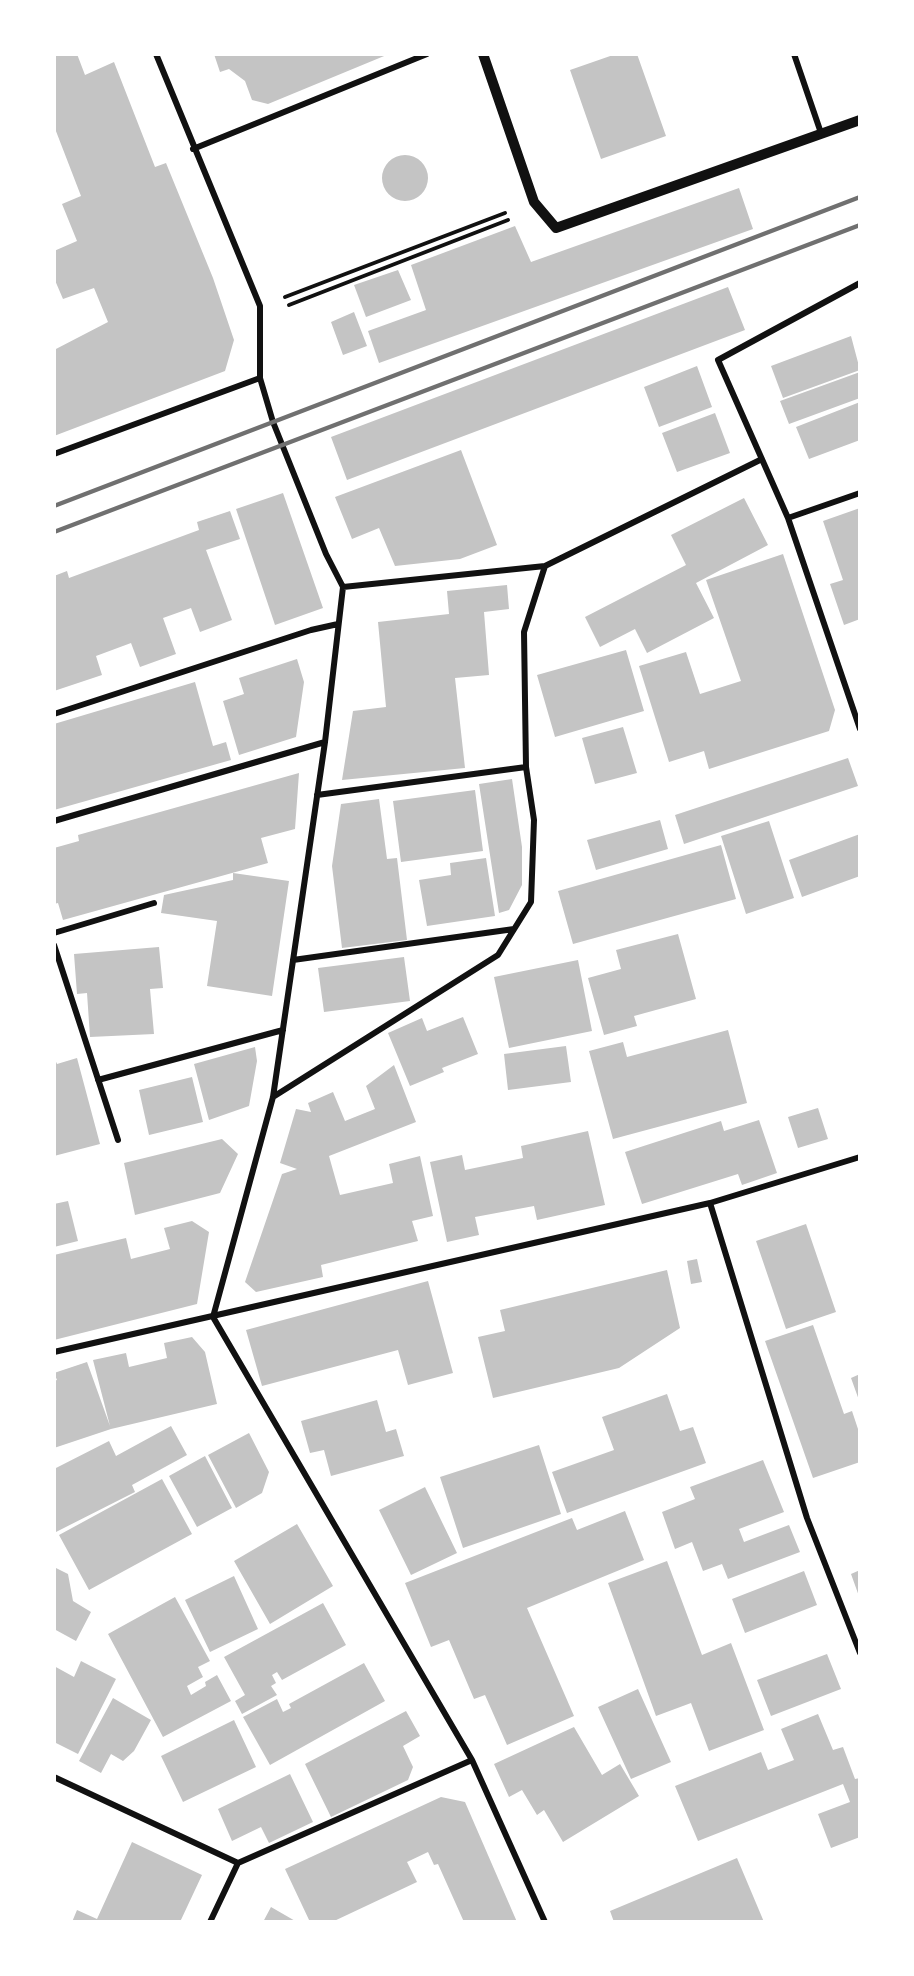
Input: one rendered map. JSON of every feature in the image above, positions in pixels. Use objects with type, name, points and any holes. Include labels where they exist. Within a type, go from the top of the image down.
[{"type":"street","points":[[156,54],[260,306],[260,378],[273,422],[326,554],[343,587],[325,742],[273,1097],[213,1317],[472,1760],[545,1922]]},
{"type":"street","points":[[193,148],[427,54]]},
{"type":"street","points":[[483,54],[534,202],[556,228],[860,120]]},
{"type":"street","points":[[794,54],[821,133]]},
{"type":"street","points":[[860,284],[718,360],[788,518],[860,729]]},
{"type":"street","points":[[54,454],[260,378]]},
{"type":"street","points":[[343,587],[545,566],[762,459]]},
{"type":"street","points":[[788,518],[860,494]]},
{"type":"street","points":[[273,1097],[498,955],[531,902],[534,820],[526,767],[524,632],[545,566]]},
{"type":"street","points":[[54,714],[311,630],[338,624]]},
{"type":"street","points":[[54,821],[325,742]]},
{"type":"street","points":[[317,795],[526,767]]},
{"type":"street","points":[[54,933],[154,903]]},
{"type":"street","points":[[293,960],[514,930]]},
{"type":"street","points":[[54,945],[118,1140]]},
{"type":"street","points":[[98,1080],[283,1030]]},
{"type":"street","points":[[54,1352],[710,1203],[860,1158]]},
{"type":"street","points":[[710,1203],[807,1518],[860,1653]]},
{"type":"street","points":[[210,1922],[238,1863],[472,1760]]},
{"type":"street","points":[[54,1777],[238,1863]]},
{"type":"path","points":[[260,306],[534,202]]},
{"type":"path","points":[[284,295],[288,306],[516,216]]},
{"type":"building","points":[[54,54],[77,54],[85,75],[114,62],[155,167],[166,163],[213,278],[234,340],[225,371],[54,436],[54,350],[108,322],[94,288],[63,299],[54,278],[54,251],[77,241],[62,204],[81,196],[54,126]]},
{"type":"building","points":[[214,54],[389,54],[268,104],[252,100],[245,81],[229,69],[220,72]]},
{"type":"building","points":[[616,54],[637,54],[666,136],[601,159],[570,70]]},
{"type":"building","points":[[405,155],[414,156],[421,162],[427,169],[427,187],[421,194],[414,200],[405,201],[396,200],[389,194],[383,187],[382,178],[383,169],[389,162],[396,156]]},
{"type":"building","points":[[739,188],[753,229],[379,363],[368,331],[426,310],[411,265],[515,226],[531,262]]},
{"type":"building","points":[[398,270],[411,300],[366,317],[354,285]]},
{"type":"building","points":[[728,287],[745,330],[347,480],[331,437]]},
{"type":"building","points":[[354,312],[367,346],[343,355],[331,322]]},
{"type":"building","points":[[851,336],[860,370],[783,398],[771,366]]},
{"type":"building","points":[[697,366],[712,407],[659,427],[644,387]]},
{"type":"building","points":[[860,372],[860,398],[789,424],[780,401]]},
{"type":"building","points":[[860,402],[860,440],[809,459],[796,427]]},
{"type":"building","points":[[715,413],[730,453],[677,472],[662,433]]},
{"type":"building","points":[[461,450],[497,545],[460,559],[395,566],[379,528],[352,539],[335,497]]},
{"type":"building","points":[[283,493],[323,608],[275,625],[236,509]]},
{"type":"building","points":[[744,498],[768,545],[696,583],[714,618],[647,653],[635,629],[600,647],[585,617],[686,565],[671,535]]},
{"type":"building","points":[[860,508],[860,619],[844,625],[830,584],[843,580],[823,521]]},
{"type":"building","points":[[230,511],[240,539],[206,550],[232,620],[200,632],[191,608],[163,618],[176,654],[140,667],[131,643],[96,656],[102,675],[54,691],[54,576],[67,571],[69,578],[199,530],[197,522]]},
{"type":"building","points":[[783,554],[835,710],[829,731],[709,769],[704,751],[669,762],[639,666],[686,652],[700,694],[741,681],[706,580]]},
{"type":"building","points":[[507,585],[509,609],[484,612],[489,675],[455,678],[465,768],[342,780],[353,711],[386,707],[378,622],[449,614],[447,591]]},
{"type":"building","points":[[626,650],[644,711],[555,737],[537,675]]},
{"type":"building","points":[[297,659],[304,682],[296,737],[239,755],[223,701],[244,694],[239,678]]},
{"type":"building","points":[[195,682],[213,746],[226,742],[231,760],[54,810],[54,724]]},
{"type":"building","points":[[623,727],[637,773],[595,784],[582,738]]},
{"type":"building","points":[[848,758],[858,786],[684,844],[675,815]]},
{"type":"building","points":[[299,773],[295,829],[261,838],[268,863],[63,920],[58,903],[54,904],[54,848],[79,841],[78,835]]},
{"type":"building","points":[[512,779],[522,847],[522,885],[509,910],[499,913],[479,784]]},
{"type":"building","points":[[475,790],[483,851],[401,862],[393,801]]},
{"type":"building","points":[[379,799],[387,859],[397,858],[407,940],[342,948],[332,866],[341,804]]},
{"type":"building","points":[[660,820],[668,849],[596,870],[587,840]]},
{"type":"building","points":[[769,821],[794,898],[746,914],[721,836]]},
{"type":"building","points":[[860,834],[860,876],[802,897],[789,860]]},
{"type":"building","points":[[721,845],[736,899],[573,944],[558,891]]},
{"type":"building","points":[[486,858],[495,916],[427,926],[419,880],[451,875],[450,863]]},
{"type":"building","points":[[233,873],[289,881],[272,996],[207,986],[217,921],[161,913],[164,895],[233,880]]},
{"type":"building","points":[[678,934],[696,999],[634,1016],[637,1026],[604,1035],[588,978],[621,969],[616,950]]},
{"type":"building","points":[[159,947],[163,988],[150,989],[154,1034],[90,1037],[87,993],[77,994],[74,954]]},
{"type":"building","points":[[404,957],[410,1001],[324,1012],[318,968]]},
{"type":"building","points":[[578,960],[592,1031],[509,1048],[494,977]]},
{"type":"building","points":[[463,1017],[478,1054],[442,1068],[444,1072],[410,1086],[388,1033],[422,1018],[427,1031]]},
{"type":"building","points":[[728,1030],[747,1103],[613,1139],[589,1051],[623,1042],[627,1057]]},
{"type":"building","points":[[566,1046],[571,1082],[508,1090],[504,1054]]},
{"type":"building","points":[[255,1047],[257,1061],[249,1106],[209,1120],[194,1064]]},
{"type":"building","points":[[54,1057],[57,1064],[77,1058],[100,1144],[54,1156]]},
{"type":"building","points":[[394,1065],[416,1122],[329,1156],[340,1195],[393,1183],[389,1164],[420,1156],[433,1216],[412,1221],[418,1241],[321,1265],[323,1277],[256,1292],[245,1282],[282,1174],[297,1169],[280,1163],[296,1109],[311,1112],[308,1103],[333,1092],[345,1121],[375,1109],[366,1086]]},
{"type":"building","points":[[192,1077],[203,1122],[149,1135],[139,1090]]},
{"type":"building","points":[[818,1108],[828,1139],[798,1148],[788,1117]]},
{"type":"building","points":[[759,1120],[777,1173],[742,1185],[738,1174],[642,1204],[625,1152],[721,1121],[724,1131]]},
{"type":"building","points":[[588,1131],[605,1205],[537,1220],[534,1206],[475,1217],[479,1235],[447,1242],[430,1162],[462,1155],[465,1170],[523,1158],[521,1146]]},
{"type":"building","points":[[222,1139],[238,1154],[220,1193],[135,1215],[124,1163]]},
{"type":"building","points":[[68,1201],[78,1241],[54,1247],[54,1204]]},
{"type":"building","points":[[192,1221],[209,1232],[197,1304],[54,1340],[54,1255],[126,1238],[131,1259],[170,1249],[164,1228]]},
{"type":"building","points":[[806,1224],[836,1312],[786,1329],[756,1241]]},
{"type":"building","points":[[697,1259],[702,1282],[691,1284],[687,1261]]},
{"type":"building","points":[[667,1270],[680,1328],[619,1368],[493,1398],[478,1337],[505,1331],[500,1310]]},
{"type":"building","points":[[428,1281],[453,1373],[408,1385],[398,1350],[262,1386],[246,1330]]},
{"type":"building","points":[[813,1325],[844,1414],[852,1411],[860,1435],[860,1462],[813,1478],[765,1341]]},
{"type":"building","points":[[192,1337],[205,1352],[217,1404],[111,1429],[54,1448],[54,1381],[57,1380],[54,1373],[87,1362],[110,1426],[93,1360],[126,1353],[129,1367],[167,1358],[164,1343]]},
{"type":"building","points":[[860,1374],[860,1403],[851,1378]]},
{"type":"building","points":[[667,1394],[680,1431],[693,1427],[706,1463],[567,1513],[552,1472],[614,1450],[602,1417]]},
{"type":"building","points":[[377,1400],[386,1432],[396,1429],[404,1456],[331,1476],[324,1450],[310,1453],[301,1421]]},
{"type":"building","points":[[171,1426],[187,1455],[132,1485],[135,1492],[54,1533],[54,1469],[109,1441],[116,1456]]},
{"type":"building","points":[[249,1433],[269,1472],[262,1493],[236,1508],[208,1455]]},
{"type":"building","points":[[539,1445],[561,1514],[463,1548],[440,1477]]},
{"type":"building","points":[[205,1456],[232,1508],[197,1527],[169,1476]]},
{"type":"building","points":[[763,1460],[784,1512],[739,1529],[744,1542],[789,1525],[800,1552],[728,1579],[722,1564],[703,1571],[692,1542],[675,1549],[662,1512],[695,1499],[690,1487]]},
{"type":"building","points":[[162,1479],[192,1534],[89,1590],[59,1535]]},
{"type":"building","points":[[425,1487],[457,1553],[411,1575],[379,1510]]},
{"type":"building","points":[[625,1511],[644,1560],[527,1608],[574,1716],[507,1745],[485,1695],[474,1699],[449,1640],[431,1647],[405,1583],[572,1518],[577,1530]]},
{"type":"building","points":[[297,1524],[333,1586],[270,1624],[234,1561]]},
{"type":"building","points":[[667,1561],[702,1655],[731,1643],[764,1730],[709,1751],[691,1703],[656,1716],[608,1583]]},
{"type":"building","points":[[54,1567],[68,1574],[73,1601],[91,1612],[76,1641],[54,1629]]},
{"type":"building","points":[[860,1570],[860,1599],[851,1574]]},
{"type":"building","points":[[804,1571],[817,1605],[745,1633],[732,1599]]},
{"type":"building","points":[[234,1576],[258,1629],[210,1652],[185,1600]]},
{"type":"building","points":[[175,1597],[210,1661],[198,1667],[203,1677],[187,1686],[191,1695],[206,1686],[205,1682],[217,1675],[231,1701],[163,1737],[108,1634]]},
{"type":"building","points":[[323,1603],[346,1645],[282,1680],[277,1672],[272,1675],[276,1683],[271,1686],[277,1695],[242,1714],[235,1701],[245,1695],[224,1657]]},
{"type":"building","points":[[827,1654],[841,1689],[771,1716],[757,1680]]},
{"type":"building","points":[[81,1661],[116,1679],[78,1754],[54,1742],[54,1666],[74,1677]]},
{"type":"building","points":[[364,1663],[385,1701],[270,1765],[243,1717],[277,1699],[283,1712],[291,1708],[289,1704]]},
{"type":"building","points":[[638,1689],[671,1762],[631,1779],[598,1707]]},
{"type":"building","points":[[113,1698],[151,1720],[134,1751],[123,1761],[111,1754],[101,1773],[79,1761]]},
{"type":"building","points":[[406,1711],[420,1736],[403,1746],[413,1767],[408,1780],[331,1817],[305,1764]]},
{"type":"building","points":[[818,1714],[833,1750],[843,1747],[855,1779],[860,1778],[860,1837],[831,1848],[818,1814],[850,1802],[843,1784],[698,1841],[675,1786],[761,1752],[768,1770],[794,1760],[781,1729]]},
{"type":"building","points":[[234,1720],[256,1767],[183,1802],[161,1756]]},
{"type":"building","points":[[574,1727],[602,1775],[620,1764],[639,1796],[563,1842],[544,1810],[537,1815],[522,1790],[509,1797],[494,1764]]},
{"type":"building","points":[[290,1774],[313,1822],[269,1843],[261,1827],[232,1841],[218,1809]]},
{"type":"building","points":[[441,1797],[465,1802],[517,1922],[464,1922],[438,1864],[434,1865],[428,1852],[407,1862],[417,1882],[332,1922],[310,1922],[285,1869]]},
{"type":"building","points":[[132,1842],[202,1875],[180,1922],[72,1922],[77,1910],[97,1919]]},
{"type":"building","points":[[737,1858],[764,1922],[614,1922],[610,1911]]},
{"type":"building","points":[[271,1907],[297,1922],[263,1922]]},
{"type":"railway","points":[[54,506],[860,197]]},
{"type":"railway","points":[[54,532],[860,225]]}]
